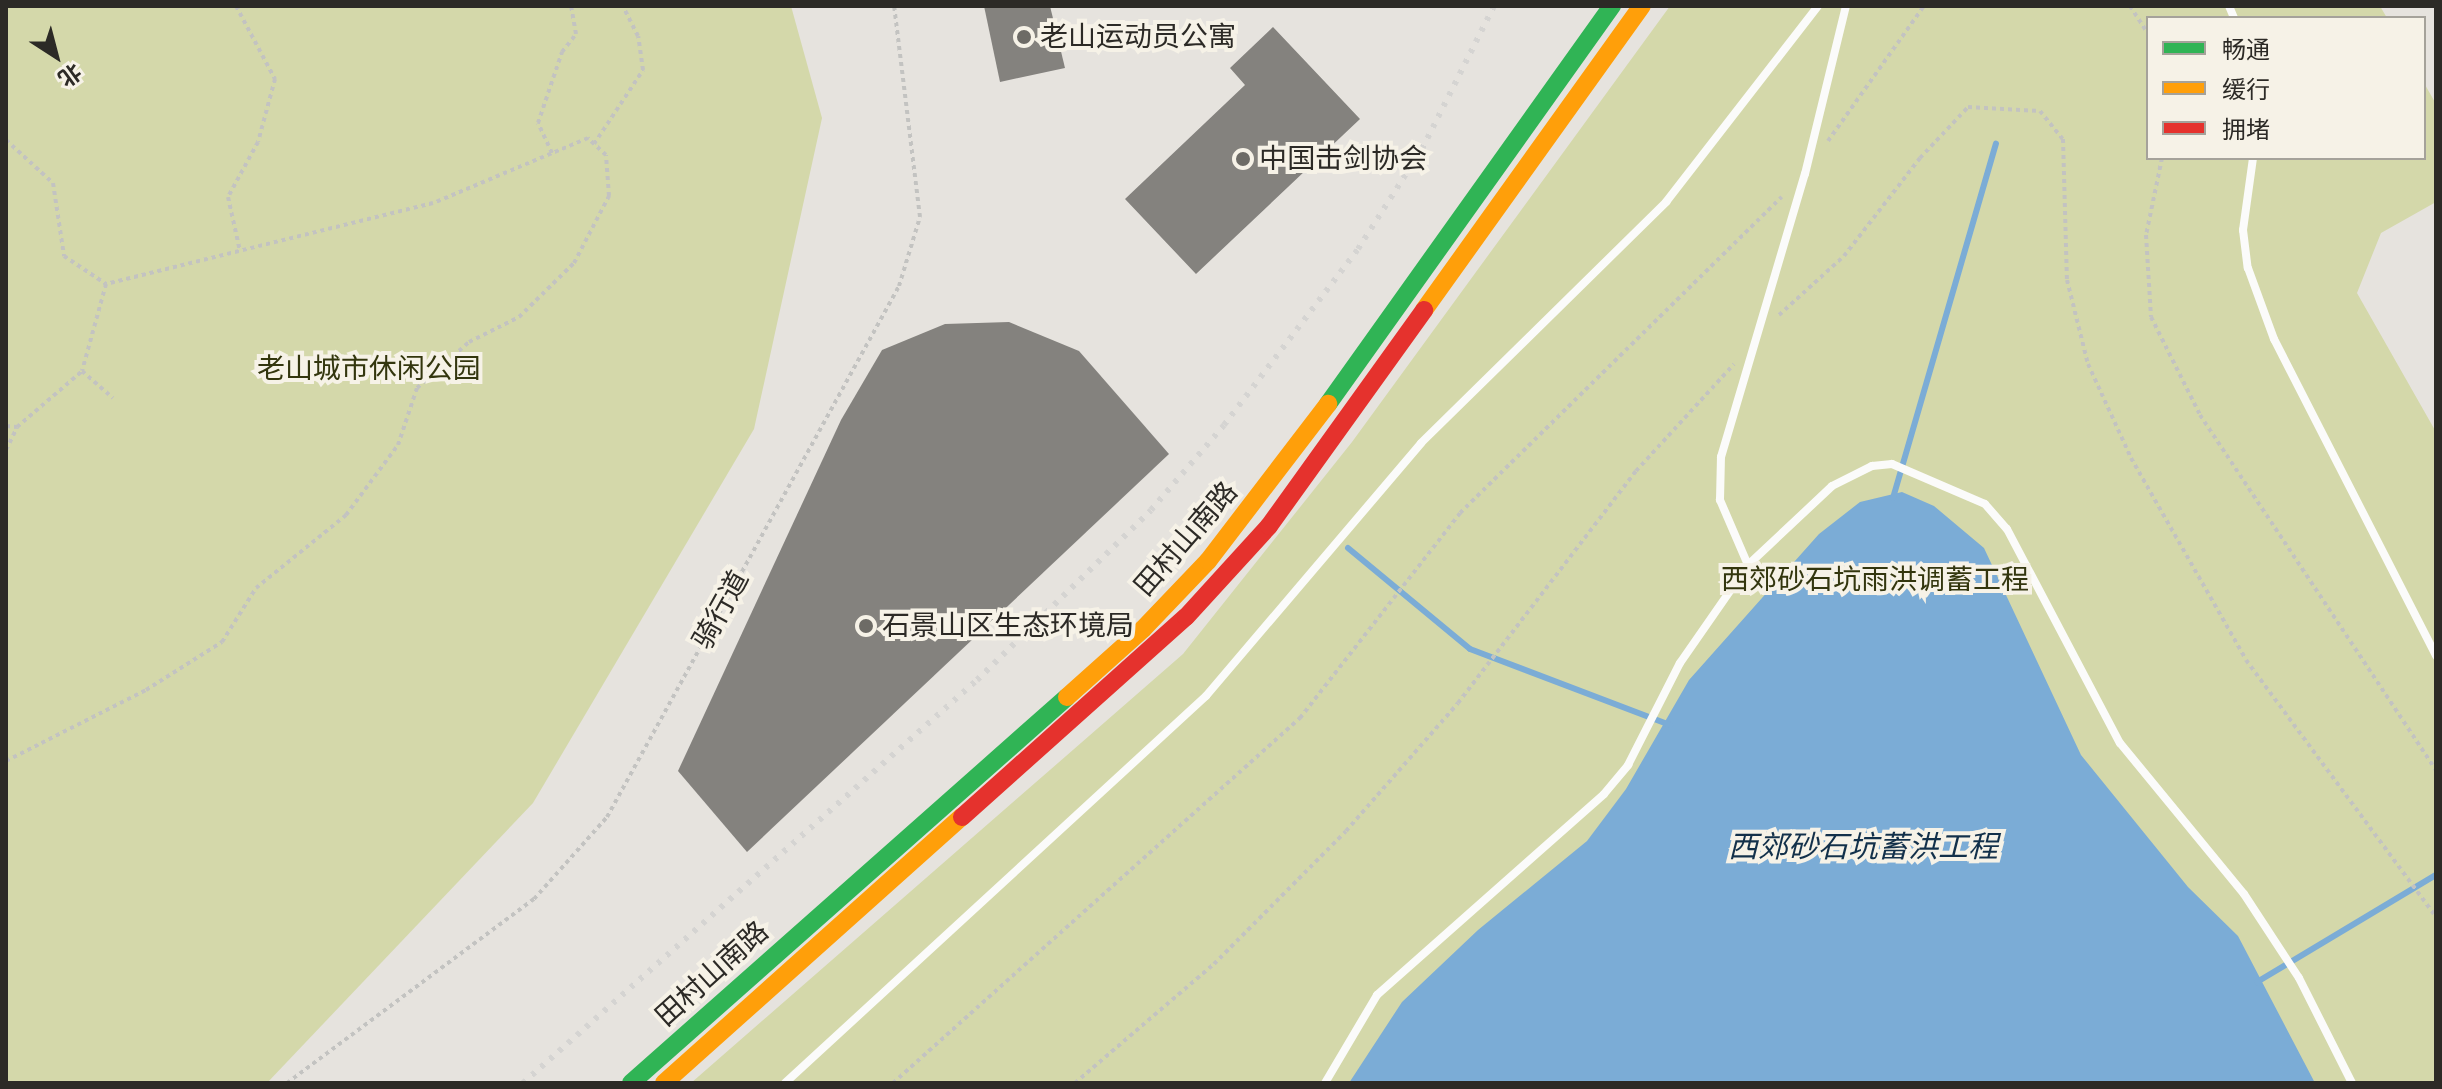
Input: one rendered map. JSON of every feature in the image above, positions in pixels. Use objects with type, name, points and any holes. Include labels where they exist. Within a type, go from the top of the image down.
[{"type":"main road","name":"田村山南路","points":[[631,1083],[1143,629],[1208,561],[1279,473],[1612,6]]},
{"type":"main road","name":"田村山南路","points":[[664,1083],[1197,606],[1269,526],[1642,6]]},
{"type":"lane","points":[[785,1083],[1206,696],[1439,424],[1666,202],[1818,6]]},
{"type":"lane","points":[[1748,565],[1720,500],[1721,457],[1805,174],[1846,6]]},
{"type":"lane","points":[[2253,160],[2243,230],[2253,282],[2332,456],[2436,656]]},
{"type":"lane","points":[[1325,1083],[1377,995],[1604,794],[1649,728],[1680,663],[1748,565],[1832,486],[1872,466],[1892,464],[1985,504],[2007,529],[2120,743],[2244,894],[2299,978],[2352,1083]]},
{"type":"path","points":[[236,6],[275,79],[258,142],[228,197],[238,225],[240,251]]},
{"type":"path","points":[[552,153],[538,123],[562,52],[576,34],[571,6]]},
{"type":"path","points":[[594,144],[643,70],[638,36],[623,6]]},
{"type":"path","name":"骑行道","points":[[287,1083],[534,899],[607,817],[899,286],[920,217],[894,6]]},
{"type":"path","points":[[893,1083],[1300,718],[1460,513],[1805,174],[1924,6]]},
{"type":"path","points":[[2130,6],[2146,31]]},
{"type":"path","points":[[1760,329],[1802,298],[1844,256],[1920,158],[1968,107],[2040,111],[2063,139],[2067,280],[2088,364],[2131,458],[2246,660],[2405,870],[2436,917]]},
{"type":"path","points":[[6,140],[53,183],[64,256],[106,284],[433,203],[588,138],[606,155],[609,196],[574,263],[519,317],[469,342],[417,388],[398,445],[346,515],[256,588],[222,642],[146,690],[6,761]]},
{"type":"path","points":[[2162,160],[2146,235],[2151,317],[2200,415],[2436,770]]},
{"type":"path","points":[[6,450],[17,427],[82,371],[106,284]]},
{"type":"path","points":[[1075,1083],[1214,964],[1346,831],[1458,703],[1636,471],[1715,379],[1754,347]]},
{"type":"path","points":[[82,371],[113,398]]},
{"type":"path","points":[[6,426],[17,427]]},
{"type":"green space","name":"老山城市休闲公园","points":[[6,6],[791,6],[822,118],[754,429],[533,803],[267,1083],[6,1083]]},
{"type":"green space","name":"西郊砂石坑雨洪调蓄工程","points":[[1670,6],[2380,6],[2386,16],[2146,16],[2146,160],[2426,160],[2426,86],[2436,104],[2436,202],[2381,233],[2357,293],[2436,432],[2436,1083],[691,1083],[1183,654],[1352,442]]},
{"type":"water","name":"西郊砂石坑蓄洪工程","points":[[1902,492],[1934,506],[1984,548],[2081,755],[2188,887],[2238,936],[2315,1083],[1349,1083],[1402,1002],[1478,930],[1587,841],[1626,789],[1689,680],[1819,534],[1860,502]]},
{"type":"building","name":"老山运动员公寓","points":[[984,6],[1050,6],[1065,68],[1000,82]]},
{"type":"building","name":"中国击剑协会","points":[[1273,27],[1360,119],[1196,274],[1125,199],[1245,85],[1230,68]]},
{"type":"building","name":"石景山区生态环境局","points":[[1009,322],[1079,351],[1169,454],[747,852],[678,771],[841,420],[882,350],[945,324]]},
{"type":"waterway","points":[[1893,498],[1996,144]]},
{"type":"waterway","points":[[1348,548],[1470,649],[1670,725]]},
{"type":"waterway","points":[[2257,982],[2436,875]]},
{"type":"railway","points":[[523,1083],[977,680],[1151,510],[1224,425],[1358,249],[1422,149],[1494,6]]},
{"type":"traffic: fast","points":[[1328,404],[1612,6]]},
{"type":"traffic: fast","points":[[631,1083],[1067,697]]},
{"type":"traffic: slow","points":[[1424,310],[1642,6]]},
{"type":"traffic: slow","points":[[1067,697],[1143,629],[1208,561],[1328,404]]},
{"type":"traffic: slow","points":[[664,1083],[962,817]]},
{"type":"traffic: jam","points":[[962,817],[1186,617],[1269,526],[1424,310]]},
{"type":"place","name":"老山运动员公寓","points":[[1024,37]]},
{"type":"place","name":"中国击剑协会","points":[[1243,159]]},
{"type":"place","name":"石景山区生态环境局","points":[[866,626]]}]
